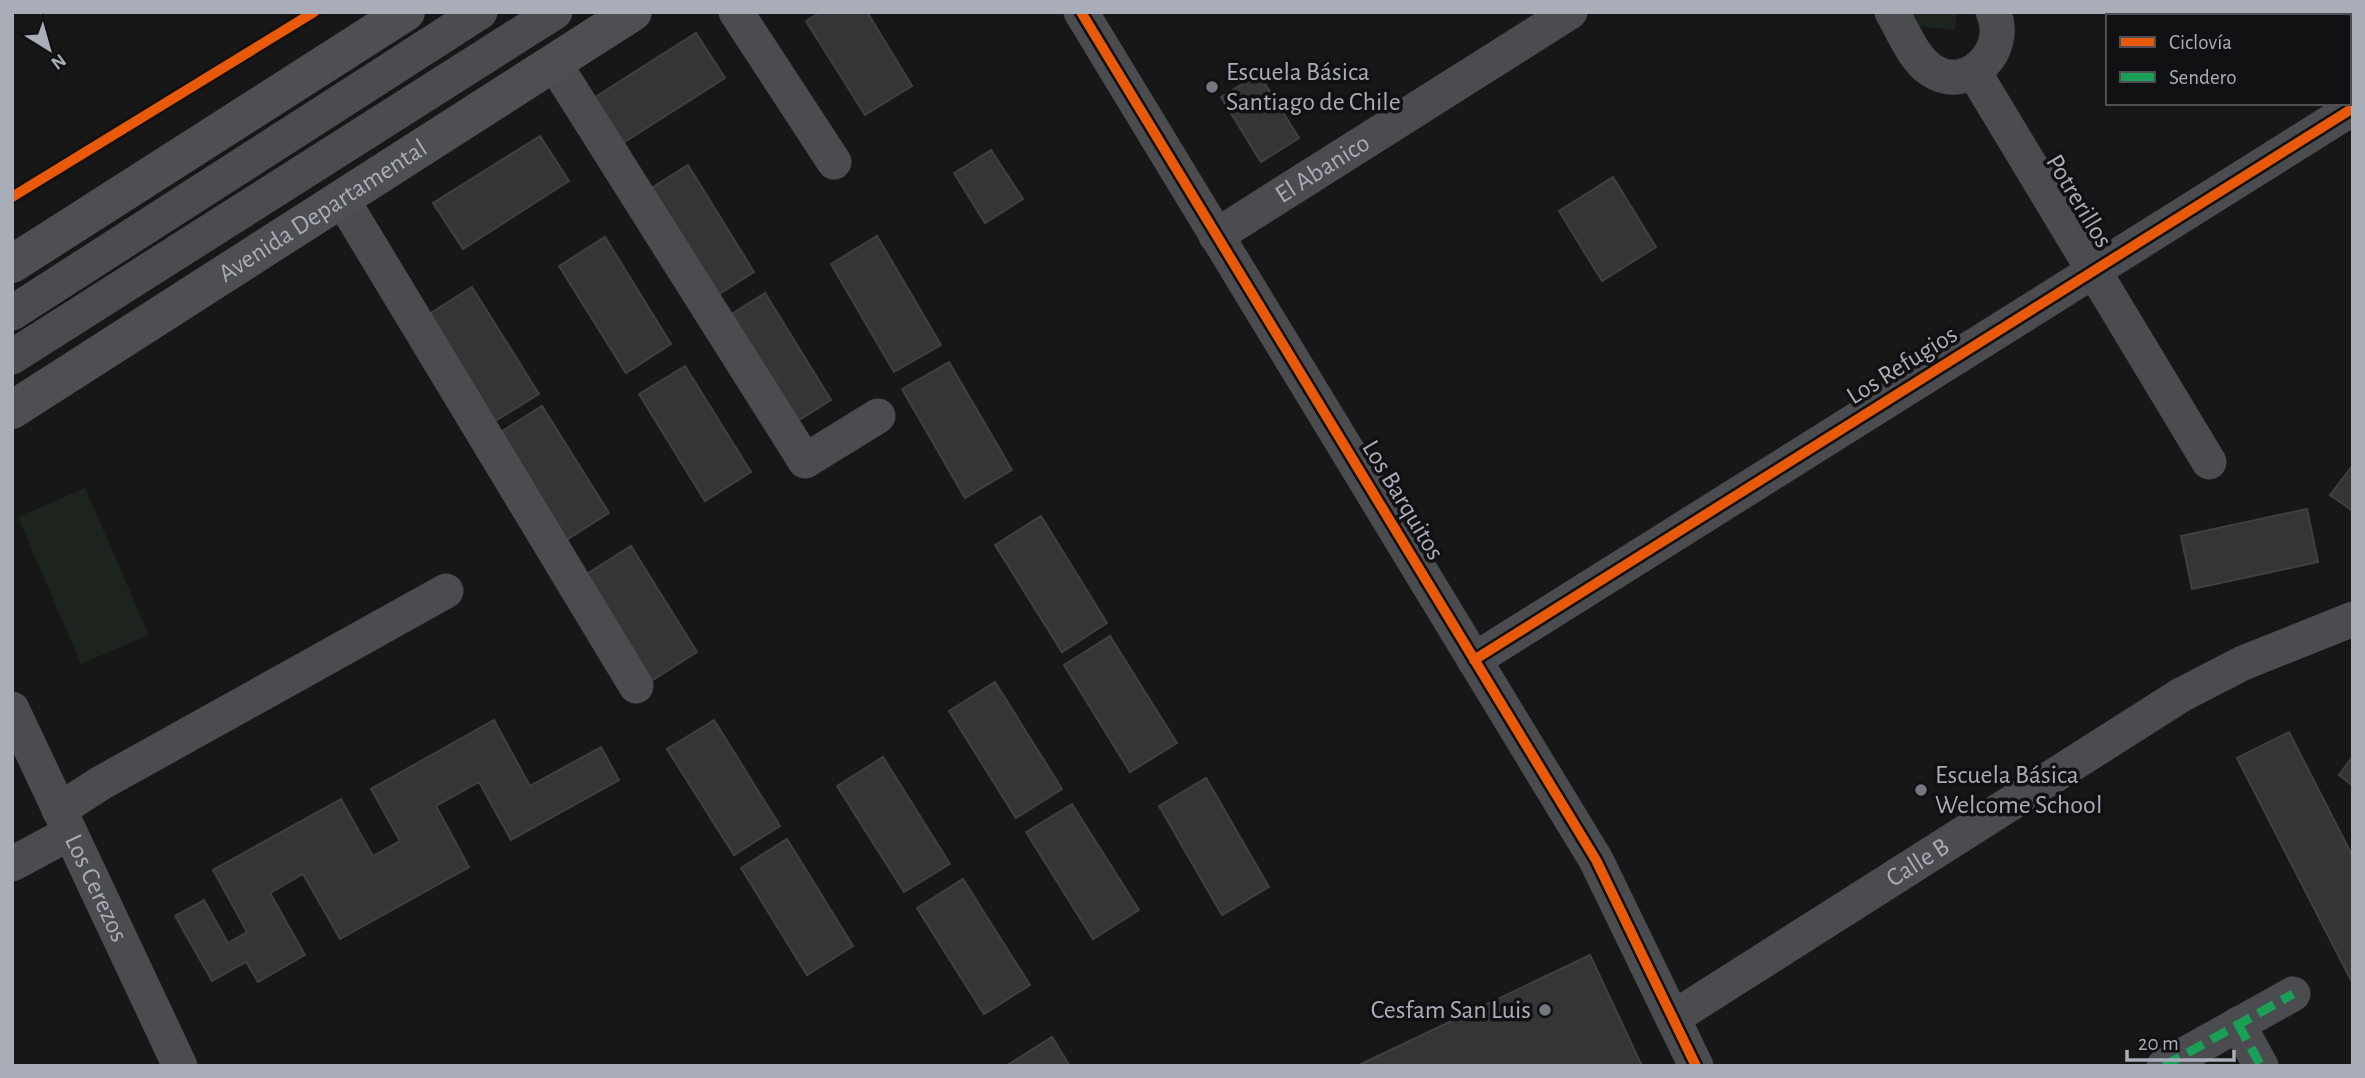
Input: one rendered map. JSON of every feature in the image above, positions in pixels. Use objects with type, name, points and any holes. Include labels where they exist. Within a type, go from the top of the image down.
[{"type":"main road","points":[[12,264],[406,12]]},
{"type":"main road","name":"Avenida Departamental","points":[[12,410],[633,12]]},
{"type":"street","points":[[12,356],[555,12]]},
{"type":"street","points":[[736,12],[834,162]]},
{"type":"street","name":"Los Barquitos","points":[[1081,12],[1596,860],[1696,1066]]},
{"type":"street","name":"El Abanico","points":[[1216,236],[1570,12]]},
{"type":"street","points":[[1892,12],[1920,60],[1929,69],[1951,77],[1974,72],[1992,55],[1998,32],[1993,12]]},
{"type":"street","points":[[254,110],[302,95],[394,44],[474,16]]},
{"type":"street","points":[[12,313],[474,16]]},
{"type":"street","points":[[554,63],[804,461],[878,416]]},
{"type":"street","name":"Potrerillos","points":[[1974,72],[2210,462]]},
{"type":"street","name":"Los Refugios","points":[[1474,660],[2353,108]]},
{"type":"street","points":[[342,199],[636,686]]},
{"type":"street","points":[[12,864],[65,821],[101,783],[446,591]]},
{"type":"street","name":"Calle B","points":[[1674,1018],[2181,695],[2243,663],[2353,619]]},
{"type":"street","name":"Los Cerezos","points":[[12,709],[180,1066]]},
{"type":"street","points":[[2164,1066],[2293,994]]},
{"type":"street","points":[[2238,1024],[2261,1066]]},
{"type":"shaded area","points":[[1911,12],[1957,12],[1955,30],[1919,26]]},
{"type":"shaded area","points":[[85,488],[149,635],[81,664],[18,517]]},
{"type":"building","points":[[821,12],[867,12],[912,86],[865,115],[806,21]]},
{"type":"building","points":[[696,33],[725,78],[618,146],[589,101]]},
{"type":"building","points":[[1259,74],[1299,138],[1261,162],[1221,97]]},
{"type":"building","points":[[540,136],[569,181],[463,249],[433,203]]},
{"type":"building","points":[[991,150],[1023,199],[985,223],[954,173]]},
{"type":"building","points":[[688,165],[754,272],[708,301],[642,194]]},
{"type":"building","points":[[1613,177],[1656,247],[1602,281],[1559,211]]},
{"type":"building","points":[[877,236],[941,345],[894,372],[831,264]]},
{"type":"building","points":[[605,237],[671,344],[626,373],[559,266]]},
{"type":"building","points":[[472,287],[539,394],[492,423],[426,316]]},
{"type":"building","points":[[765,293],[831,400],[785,429],[719,322]]},
{"type":"building","points":[[949,362],[1012,470],[965,498],[902,389]]},
{"type":"building","points":[[685,366],[751,472],[705,501],[639,394]]},
{"type":"building","points":[[542,406],[609,513],[563,542],[496,435]]},
{"type":"building","points":[[2353,465],[2353,511],[2330,495]]},
{"type":"building","points":[[2307,509],[2318,562],[2192,589],[2181,536]]},
{"type":"building","points":[[1041,516],[1107,623],[1062,652],[995,545]]},
{"type":"building","points":[[631,546],[697,652],[651,681],[585,575]]},
{"type":"building","points":[[1110,636],[1177,743],[1130,772],[1064,665]]},
{"type":"building","points":[[995,682],[1062,789],[1016,818],[949,711]]},
{"type":"building","points":[[494,720],[530,786],[601,747],[619,780],[511,840],[479,782],[436,806],[469,867],[340,939],[303,874],[270,893],[305,955],[258,982],[246,962],[212,981],[175,916],[204,900],[228,943],[247,932],[213,870],[341,799],[373,856],[400,841],[371,789]]},
{"type":"building","points":[[714,720],[780,826],[734,855],[667,749]]},
{"type":"building","points":[[2289,732],[2353,857],[2353,984],[2237,758]]},
{"type":"building","points":[[2353,756],[2353,786],[2339,775]]},
{"type":"building","points":[[883,757],[950,864],[904,892],[837,786]]},
{"type":"building","points":[[1206,778],[1269,887],[1222,915],[1159,806]]},
{"type":"building","points":[[1072,804],[1139,910],[1093,939],[1026,832]]},
{"type":"building","points":[[787,839],[853,946],[807,975],[741,868]]},
{"type":"building","points":[[963,879],[1030,985],[984,1014],[917,908]]},
{"type":"building","name":"Cesfam San Luis","points":[[1590,955],[1642,1066],[1357,1066]]},
{"type":"building","points":[[1052,1037],[1070,1066],[1006,1066]]},
{"type":"marked path","points":[[2164,1066],[2293,994]]},
{"type":"marked path","points":[[2238,1024],[2261,1066]]},
{"type":"cycle path","points":[[12,197],[314,12]]},
{"type":"cycle path","points":[[1081,12],[1596,860],[1696,1066]]},
{"type":"cycle path","points":[[1474,660],[2353,108]]},
{"type":"place","name":"Escuela Básica Santiago de Chile","points":[[1212,87]]},
{"type":"place","name":"Escuela Básica Welcome School","points":[[1921,790]]},
{"type":"place","name":"Cesfam San Luis","points":[[1545,1010]]}]
